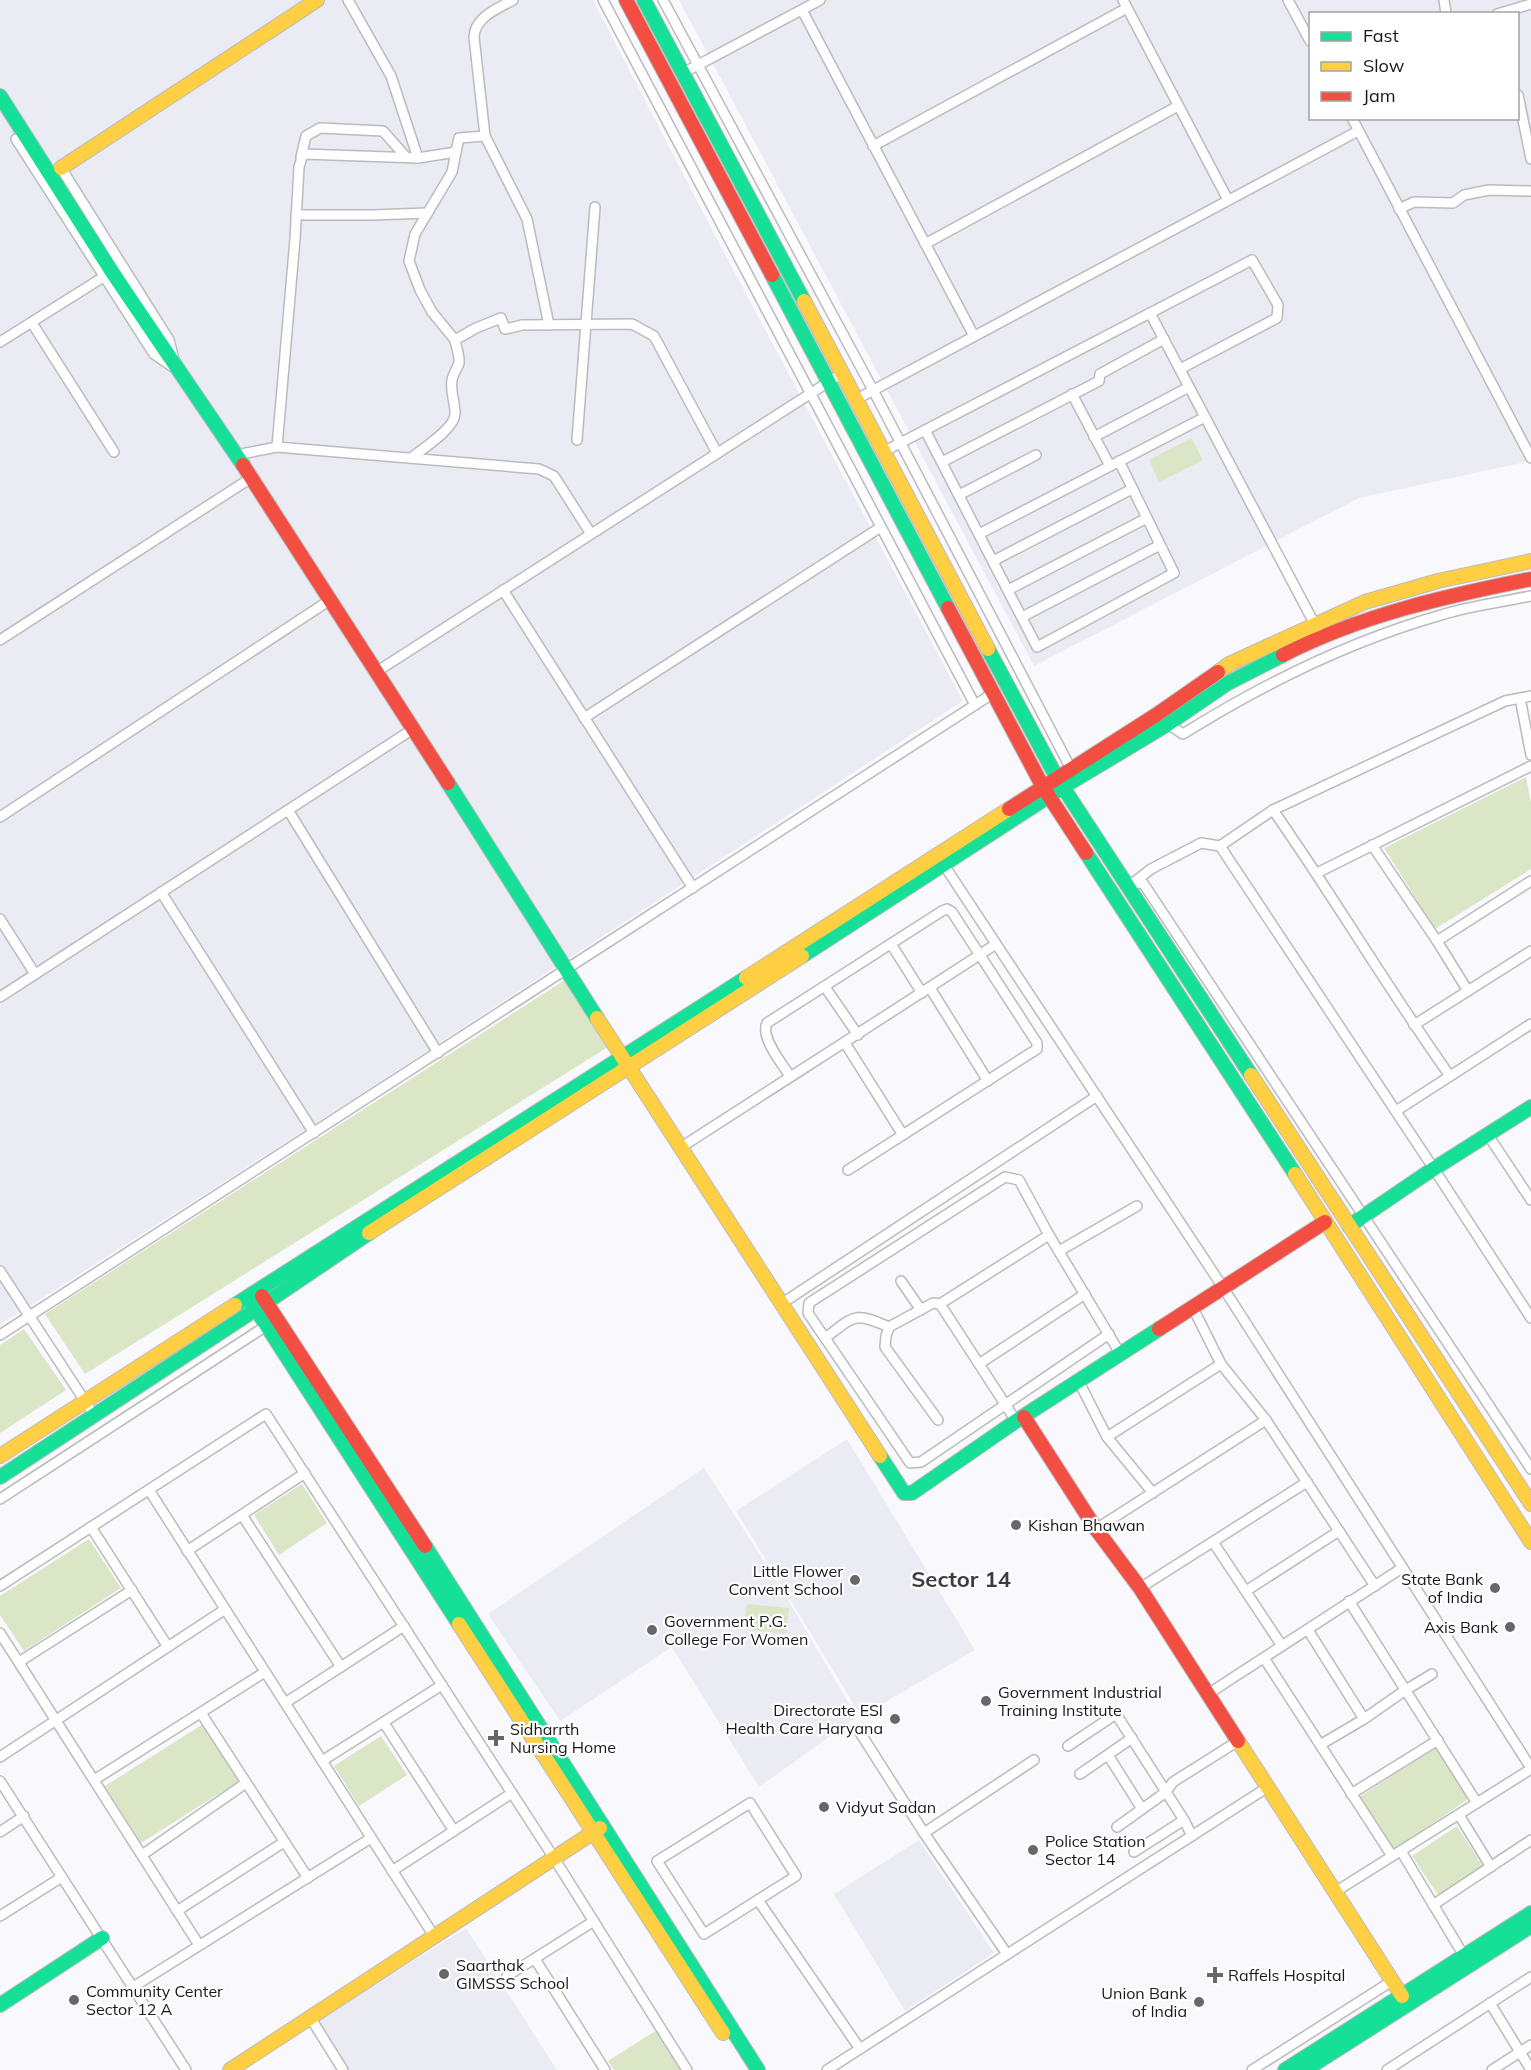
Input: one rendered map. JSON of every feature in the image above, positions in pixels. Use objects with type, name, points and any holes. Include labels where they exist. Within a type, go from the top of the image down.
[{"type":"street","points":[[178,370],[169,340],[61,168],[317,0]]},
{"type":"street","points":[[348,0],[392,76],[418,158]]},
{"type":"street","points":[[513,0],[482,19],[475,27],[474,37],[485,136],[527,219],[549,325]]},
{"type":"street","points":[[603,0],[975,705]]},
{"type":"street","points":[[626,0],[1045,792],[1328,1225],[1531,1542]]},
{"type":"street","points":[[644,0],[1060,783],[1129,884],[1531,1506],[1515,1518]]},
{"type":"street","points":[[663,0],[873,390],[1071,769]]},
{"type":"street","points":[[682,72],[820,0]]},
{"type":"street","points":[[1288,0],[1309,37]]},
{"type":"street","points":[[873,146],[1125,4],[1228,200]]},
{"type":"street","points":[[1503,12],[1531,4]]},
{"type":"street","points":[[802,10],[974,336]]},
{"type":"street","points":[[0,96],[112,272],[236,455],[330,600],[680,1149],[904,1493],[912,1493],[1020,1419],[1193,1308],[1328,1225],[1347,1222],[1363,1216],[1531,1107]]},
{"type":"street","points":[[1519,100],[1531,159]]},
{"type":"street","points":[[925,244],[1178,106]]},
{"type":"street","points":[[1353,120],[1531,456]]},
{"type":"street","points":[[276,447],[298,167],[306,136],[320,128],[383,131],[406,157]]},
{"type":"street","points":[[855,400],[1358,131]]},
{"type":"street","points":[[411,458],[450,426],[455,418],[452,380],[459,359],[455,340],[432,312],[420,290],[409,261],[415,234],[452,172],[459,138],[485,136]]},
{"type":"street","points":[[16,139],[154,354],[178,370]]},
{"type":"street","points":[[301,157],[303,154],[321,153],[418,158],[456,152]]},
{"type":"street","points":[[1399,209],[1414,202],[1453,203],[1464,195],[1489,190],[1531,191]]},
{"type":"street","points":[[577,440],[595,207]]},
{"type":"street","points":[[296,215],[427,213]]},
{"type":"street","points":[[883,452],[1252,260],[1278,305],[1277,318],[1180,369]]},
{"type":"street","points":[[0,328],[3,340],[105,276]]},
{"type":"street","points":[[1150,313],[1318,632]]},
{"type":"street","points":[[455,340],[501,318],[506,329],[522,325],[632,324],[654,336],[717,453]]},
{"type":"street","points":[[32,323],[114,452]]},
{"type":"street","points":[[942,462],[1098,381],[1100,374],[1164,339]]},
{"type":"street","points":[[376,672],[841,374]]},
{"type":"street","points":[[1094,437],[1189,387]]},
{"type":"street","points":[[1072,394],[1110,466]]},
{"type":"street","points":[[979,534],[1205,417]]},
{"type":"street","points":[[925,430],[1037,647],[1174,573],[1119,461]]},
{"type":"street","points":[[236,455],[276,447],[539,469],[554,476],[591,534]]},
{"type":"street","points":[[959,495],[1036,456]]},
{"type":"street","points":[[0,640],[251,478]]},
{"type":"street","points":[[993,561],[1132,489]]},
{"type":"street","points":[[1008,590],[1147,518]]},
{"type":"street","points":[[584,718],[881,527]]},
{"type":"street","points":[[1022,618],[1160,545]]},
{"type":"street","points":[[0,1456],[253,1293],[625,1062],[1045,792],[1168,724],[1228,683],[1296,648],[1365,602],[1438,581],[1531,561]]},
{"type":"street","points":[[1060,783],[1071,769],[1156,715],[1228,664],[1318,632],[1438,598],[1531,579]]},
{"type":"street","points":[[503,591],[693,888]]},
{"type":"street","points":[[1168,724],[1182,734],[1291,672],[1368,640],[1442,615],[1531,596]]},
{"type":"street","points":[[0,817],[330,600]]},
{"type":"street","points":[[0,1335],[992,694]]},
{"type":"street","points":[[1129,884],[1151,869],[1201,843],[1220,846],[1273,810],[1505,701],[1531,696]]},
{"type":"street","points":[[1520,698],[1531,755]]},
{"type":"street","points":[[0,997],[413,729]]},
{"type":"street","points":[[1317,873],[1531,766]]},
{"type":"street","points":[[288,810],[438,1053]]},
{"type":"street","points":[[1273,810],[1450,1076]]},
{"type":"street","points":[[1372,845],[1437,941],[1468,992]]},
{"type":"street","points":[[1220,846],[1531,1318]]},
{"type":"street","points":[[940,860],[1224,1289],[1531,1768],[1335,1892]]},
{"type":"street","points":[[1437,941],[1531,881]]},
{"type":"street","points":[[1129,884],[1143,883],[1531,1469]]},
{"type":"street","points":[[161,892],[314,1133]]},
{"type":"street","points":[[790,1076],[765,1036],[764,1028],[767,1023],[947,909],[952,912],[1037,1043],[1037,1049],[849,1170]]},
{"type":"street","points":[[0,919],[35,974]]},
{"type":"street","points":[[891,944],[926,990],[988,1081]]},
{"type":"street","points":[[680,1149],[996,944]]},
{"type":"street","points":[[1414,1025],[1531,951]]},
{"type":"street","points":[[825,987],[858,1035]]},
{"type":"street","points":[[1396,1112],[1531,1024]]},
{"type":"street","points":[[845,1043],[903,1135]]},
{"type":"street","points":[[0,1477],[261,1306],[625,1062]]},
{"type":"street","points":[[781,1304],[1097,1096]]},
{"type":"street","points":[[1488,1135],[1530,1195]]},
{"type":"street","points":[[1109,1334],[921,1462],[910,1463],[808,1313],[809,1303],[1005,1177],[1019,1180],[1049,1234],[1109,1334],[1121,1355]]},
{"type":"street","points":[[1059,1251],[1137,1206]]},
{"type":"street","points":[[889,1327],[933,1303],[940,1304],[1049,1234]]},
{"type":"street","points":[[0,1271],[94,1415]]},
{"type":"street","points":[[901,1281],[921,1310]]},
{"type":"street","points":[[253,1293],[598,1830],[747,2070]]},
{"type":"street","points":[[979,1364],[1085,1294]]},
{"type":"street","points":[[940,1304],[1005,1404],[1020,1419],[1140,1588],[1402,1996]]},
{"type":"street","points":[[261,1306],[266,1326],[758,2070]]},
{"type":"street","points":[[1193,1308],[1221,1364],[1266,1420],[1375,1586]]},
{"type":"street","points":[[825,1338],[853,1317],[868,1318],[889,1327]]},
{"type":"street","points":[[0,1499],[266,1326]]},
{"type":"street","points":[[889,1327],[885,1347],[938,1420]]},
{"type":"street","points":[[1107,1437],[1221,1364]]},
{"type":"street","points":[[1079,1382],[1107,1437],[1153,1493]]},
{"type":"street","points":[[0,1586],[266,1414],[594,1920],[687,2070]]},
{"type":"street","points":[[1096,1529],[1266,1420]]},
{"type":"street","points":[[187,1551],[305,1473]]},
{"type":"street","points":[[1140,1588],[1307,1482]]},
{"type":"street","points":[[149,1490],[434,1936]]},
{"type":"street","points":[[242,1515],[341,1667]]},
{"type":"street","points":[[91,1527],[168,1647]]},
{"type":"street","points":[[1246,1591],[1339,1531]]},
{"type":"street","points":[[1214,1542],[1282,1646]]},
{"type":"street","points":[[1208,1694],[1402,1568]]},
{"type":"street","points":[[19,1662],[132,1590]]},
{"type":"street","points":[[1349,1601],[1404,1691],[1478,1803]]},
{"type":"street","points":[[0,1757],[224,1610]]},
{"type":"street","points":[[285,1703],[404,1626]]},
{"type":"street","points":[[1308,1630],[1364,1719]]},
{"type":"street","points":[[0,1633],[199,1945]]},
{"type":"street","points":[[1264,1658],[1351,1794],[1433,1905],[1464,1956]]},
{"type":"street","points":[[94,1780],[265,1672]]},
{"type":"street","points":[[1320,1745],[1432,1674]]},
{"type":"street","points":[[322,1761],[442,1685]]},
{"type":"street","points":[[201,1713],[308,1878]]},
{"type":"street","points":[[1068,1746],[1116,1713],[1192,1836]]},
{"type":"street","points":[[384,1723],[454,1831]]},
{"type":"street","points":[[859,1731],[924,1833],[1007,1954]]},
{"type":"street","points":[[1080,1774],[1132,1738]]},
{"type":"street","points":[[1351,1794],[1438,1740]]},
{"type":"street","points":[[1117,1827],[1166,1792],[1173,1782],[1238,1742]]},
{"type":"street","points":[[1108,1755],[1142,1809]]},
{"type":"street","points":[[924,1833],[1034,1760]]},
{"type":"street","points":[[0,1781],[186,2070]]},
{"type":"street","points":[[141,1855],[246,1783]]},
{"type":"street","points":[[827,2070],[1268,1787]]},
{"type":"street","points":[[392,1871],[512,1793]]},
{"type":"street","points":[[750,1803],[796,1876],[759,1900],[704,1934],[657,1861],[750,1803]]},
{"type":"street","points":[[1459,1815],[1491,1867]]},
{"type":"street","points":[[0,1832],[24,1816]]},
{"type":"street","points":[[1134,1851],[1184,1820]]},
{"type":"street","points":[[230,2070],[250,2065],[310,2017],[598,1830]]},
{"type":"street","points":[[133,1987],[371,1838]]},
{"type":"street","points":[[1433,1905],[1531,1840]]},
{"type":"street","points":[[177,1911],[284,1842]]},
{"type":"street","points":[[0,1916],[62,1876]]},
{"type":"street","points":[[759,1900],[860,2049]]},
{"type":"street","points":[[1285,2070],[1531,1913]]},
{"type":"street","points":[[507,1976],[594,1920]]},
{"type":"street","points":[[1305,2070],[1531,1926]]},
{"type":"street","points":[[0,2005],[102,1938]]},
{"type":"street","points":[[534,1959],[605,2070]]},
{"type":"street","points":[[1393,2068],[1531,1977]]},
{"type":"street","points":[[1252,2070],[1392,1981]]},
{"type":"street","points":[[1490,2003],[1531,2070]]},
{"type":"street","points":[[310,2017],[344,2070]]},
{"type":"street","points":[[1492,2070],[1531,2045]]},
{"type":"shaded area","points":[[0,0],[593,0],[720,245],[963,701],[355,1098],[0,1325]]},
{"type":"shaded area","points":[[679,0],[1531,0],[1531,461],[1359,498],[1034,666]]},
{"type":"shaded area","name":"Little Flower Convent School","points":[[847,1439],[975,1650],[861,1716],[736,1511]]},
{"type":"shaded area","name":"Government P.G. College For Women","points":[[704,1468],[775,1578],[857,1717],[759,1787],[672,1647],[560,1721],[488,1614]]},
{"type":"shaded area","points":[[919,1840],[994,1953],[905,2011],[834,1894]]},
{"type":"shaded area","name":"Saarthak GIMSSS School","points":[[466,1928],[557,2070],[349,2070],[317,2021]]},
{"type":"green space","points":[[1191,438],[1203,460],[1159,482],[1149,460]]},
{"type":"green space","points":[[1526,777],[1531,803],[1531,869],[1435,929],[1384,848]]},
{"type":"green space","points":[[565,980],[608,1047],[85,1374],[45,1314]]},
{"type":"green space","points":[[24,1329],[66,1390],[0,1433],[0,1345]]},
{"type":"green space","points":[[302,1484],[327,1523],[279,1555],[254,1515]]},
{"type":"green space","points":[[89,1539],[121,1588],[24,1651],[0,1615],[0,1596]]},
{"type":"green space","points":[[747,1604],[789,1608],[786,1634],[743,1629]]},
{"type":"green space","points":[[203,1724],[239,1781],[141,1843],[105,1786]]},
{"type":"green space","points":[[381,1736],[407,1775],[359,1806],[334,1766]]},
{"type":"green space","points":[[1436,1748],[1468,1799],[1393,1851],[1359,1797]]},
{"type":"green space","points":[[1457,1826],[1483,1866],[1438,1895],[1412,1856]]},
{"type":"green space","points":[[657,2030],[682,2070],[614,2070],[608,2061]]},
{"type":"traffic: fast","points":[[644,0],[804,301]]},
{"type":"traffic: fast","points":[[0,96],[112,272],[243,465]]},
{"type":"traffic: fast","points":[[772,275],[948,608]]},
{"type":"traffic: fast","points":[[988,649],[1057,778],[1251,1075]]},
{"type":"traffic: fast","points":[[802,956],[1063,787],[1168,724],[1228,683],[1283,655]]},
{"type":"traffic: fast","points":[[448,783],[597,1018]]},
{"type":"traffic: fast","points":[[1086,853],[1295,1174]]},
{"type":"traffic: fast","points":[[235,1305],[746,978]]},
{"type":"traffic: fast","points":[[1349,1226],[1531,1107]]},
{"type":"traffic: fast","points":[[0,1477],[369,1233]]},
{"type":"traffic: fast","points":[[252,1303],[459,1624]]},
{"type":"traffic: fast","points":[[880,1456],[904,1493],[912,1493],[1016,1421],[1159,1329]]},
{"type":"traffic: fast","points":[[425,1546],[758,2070]]},
{"type":"traffic: fast","points":[[1285,2070],[1531,1913]]},
{"type":"traffic: fast","points":[[1305,2070],[1531,1926]]},
{"type":"traffic: fast","points":[[0,2005],[102,1938]]},
{"type":"traffic: slow","points":[[61,168],[317,0]]},
{"type":"traffic: slow","points":[[804,301],[988,649]]},
{"type":"traffic: slow","points":[[1218,672],[1229,664],[1365,602],[1438,581],[1531,561]]},
{"type":"traffic: slow","points":[[746,978],[1009,809]]},
{"type":"traffic: slow","points":[[369,1233],[802,956]]},
{"type":"traffic: slow","points":[[597,1018],[880,1456]]},
{"type":"traffic: slow","points":[[1251,1075],[1531,1504]]},
{"type":"traffic: slow","points":[[1295,1174],[1531,1542]]},
{"type":"traffic: slow","points":[[0,1456],[235,1305]]},
{"type":"traffic: slow","points":[[459,1624],[723,2033]]},
{"type":"traffic: slow","points":[[1238,1741],[1402,1996]]},
{"type":"traffic: slow","points":[[230,2070],[600,1828]]},
{"type":"traffic: jam","points":[[626,0],[772,275]]},
{"type":"traffic: jam","points":[[243,465],[448,783]]},
{"type":"traffic: jam","points":[[1283,655],[1343,629],[1404,608],[1531,579]]},
{"type":"traffic: jam","points":[[948,608],[1043,787],[1086,853]]},
{"type":"traffic: jam","points":[[1009,809],[1156,715],[1218,672]]},
{"type":"traffic: jam","points":[[1159,1329],[1325,1222]]},
{"type":"traffic: jam","points":[[262,1296],[425,1546]]},
{"type":"traffic: jam","points":[[1024,1417],[1096,1529],[1140,1588],[1238,1741]]},
{"type":"place","name":"Kishan Bhawan","points":[[1016,1525]]},
{"type":"place","name":"Little Flower Convent School","points":[[855,1580]]},
{"type":"place","name":"State Bank of India","points":[[1495,1588]]},
{"type":"place","name":"Axis Bank","points":[[1510,1627]]},
{"type":"place","name":"Government P.G. College For Women","points":[[652,1630]]},
{"type":"place","name":"Government Industrial Training Institute","points":[[986,1701]]},
{"type":"place","name":"Directorate ESI Health Care Haryana","points":[[895,1719]]},
{"type":"place","name":"Sidharrth Nursing Home","points":[[496,1738]]},
{"type":"place","name":"Vidyut Sadan","points":[[824,1807]]},
{"type":"place","name":"Police Station Sector 14","points":[[1033,1850]]},
{"type":"place","name":"Saarthak GIMSSS School","points":[[444,1974]]},
{"type":"place","name":"Raffels Hospital","points":[[1215,1975]]},
{"type":"place","name":"Community Center Sector 12 A","points":[[74,2000]]},
{"type":"place","name":"Union Bank of India","points":[[1199,2002]]},
{"type":"district","name":"Sector 14","points":[[961,1579]]}]
